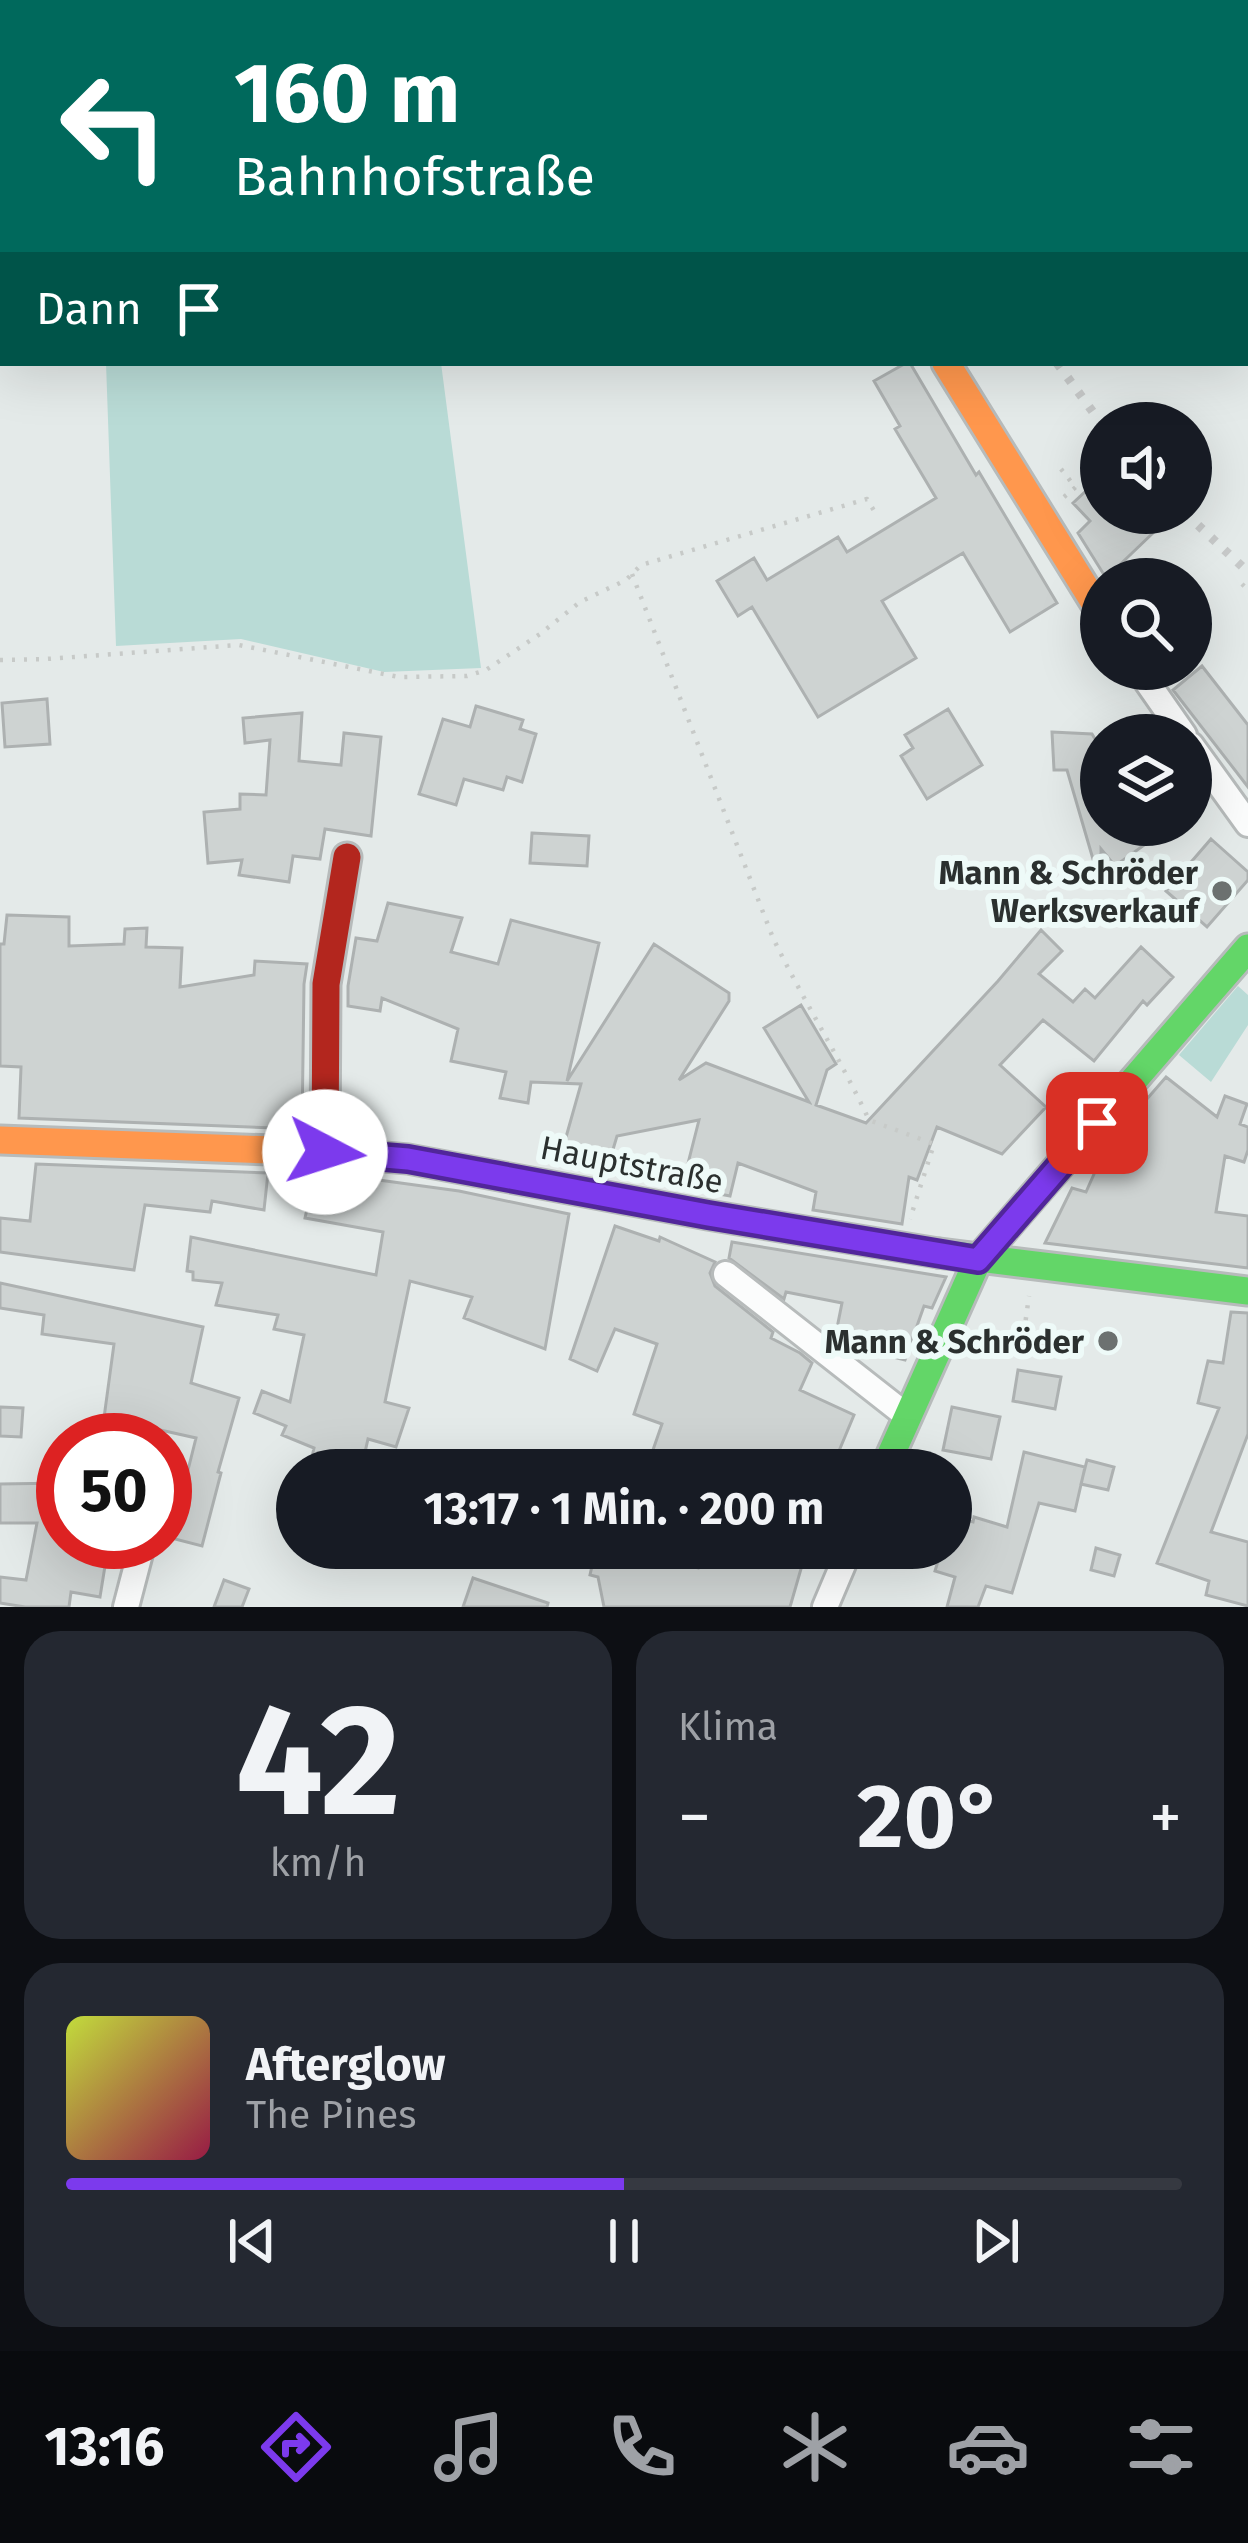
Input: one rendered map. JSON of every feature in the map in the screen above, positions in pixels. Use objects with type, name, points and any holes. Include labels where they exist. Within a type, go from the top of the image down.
[{"type":"main road","points":[[948,366],[1080,580]]},
{"type":"main road","points":[[325,1152],[326,983],[347,857]]},
{"type":"main road","points":[[893,1449],[978,1260],[1248,948]]},
{"type":"main road","name":"Hauptstraße","points":[[0,1140],[408,1159],[978,1260],[1248,1291]]},
{"type":"street","points":[[1212,774],[1248,824]]},
{"type":"street","points":[[726,1274],[907,1416]]},
{"type":"street","points":[[126,1607],[136,1569]]},
{"type":"street","points":[[824,1607],[841,1569]]},
{"type":"path","points":[[1061,469],[1080,484]]},
{"type":"path","points":[[0,660],[239,645],[399,677],[466,676],[485,670],[580,602],[626,580],[641,565],[867,499],[876,514]]},
{"type":"path","points":[[632,574],[773,938],[799,992],[869,1120],[934,1144],[902,1247]]},
{"type":"shaded area","points":[[106,366],[441,366],[481,668],[384,672],[241,639],[116,646]]},
{"type":"shaded area","points":[[1238,986],[1248,995],[1248,1025],[1211,1082],[1179,1055]]},
{"type":"building","points":[[901,366],[912,366],[1057,603],[1010,632],[963,553],[882,601],[916,658],[818,717],[752,607],[738,616],[717,581],[754,558],[767,580],[838,537],[847,552],[936,498],[895,429],[900,426],[874,381]]},
{"type":"building","points":[[1078,533],[1152,534],[1127,558],[1094,558]]},
{"type":"building","points":[[1212,679],[1248,725],[1248,787],[1212,740],[1212,714],[1192,714],[1173,690],[1212,690]]},
{"type":"building","points":[[47,699],[50,744],[5,747],[2,703]]},
{"type":"building","points":[[476,706],[523,720],[520,729],[536,734],[522,782],[507,777],[503,790],[464,779],[456,805],[419,794],[443,719],[470,727]]},
{"type":"building","points":[[948,709],[982,765],[927,799],[901,756],[913,748],[905,735]]},
{"type":"building","points":[[302,713],[299,761],[341,765],[344,733],[381,737],[371,836],[325,829],[320,859],[293,856],[289,882],[239,875],[242,860],[208,863],[204,812],[240,809],[240,794],[266,795],[270,740],[245,743],[243,718]]},
{"type":"building","points":[[1052,732],[1080,733],[1080,815],[1067,770],[1054,770]]},
{"type":"building","points":[[532,833],[589,836],[587,866],[530,863]]},
{"type":"building","points":[[1212,840],[1248,872],[1248,880],[1207,927],[1166,891],[1205,846],[1212,846]]},
{"type":"building","points":[[1089,846],[1143,846],[1115,866],[1101,849],[1101,865],[1095,866]]},
{"type":"building","points":[[388,903],[462,918],[451,952],[498,964],[511,920],[599,943],[567,1081],[654,944],[729,993],[729,1001],[679,1080],[706,1063],[809,1102],[764,1028],[801,1005],[836,1064],[827,1070],[816,1105],[866,1123],[1041,930],[1062,951],[1039,974],[1073,1002],[1085,989],[1095,998],[1141,947],[1173,977],[1147,1005],[1143,1001],[1094,1061],[1043,1020],[1000,1065],[1046,1107],[1002,1154],[937,1127],[917,1180],[909,1177],[902,1224],[813,1210],[816,1192],[738,1163],[730,1196],[682,1187],[699,1120],[617,1136],[606,1173],[559,1162],[581,1084],[531,1082],[528,1103],[500,1098],[506,1072],[451,1061],[458,1029],[382,998],[380,1011],[348,1006],[356,938],[377,941]]},
{"type":"building","points":[[7,915],[69,917],[69,946],[124,944],[125,929],[147,928],[146,947],[182,948],[180,987],[254,975],[255,961],[307,964],[302,1129],[19,1118],[21,1067],[0,1066],[0,944],[4,944]]},
{"type":"building","points":[[1166,1077],[1217,1117],[1225,1096],[1247,1104],[1240,1124],[1248,1127],[1248,1150],[1244,1162],[1225,1156],[1216,1212],[1248,1216],[1248,1268],[1045,1243],[1072,1188],[1086,1192],[1107,1145]]},
{"type":"building","points":[[36,1164],[268,1173],[264,1210],[212,1201],[210,1212],[145,1205],[134,1270],[0,1252],[0,1218],[30,1221]]},
{"type":"building","points":[[315,1174],[459,1191],[569,1214],[545,1349],[464,1318],[472,1297],[410,1281],[385,1402],[409,1408],[396,1447],[368,1439],[366,1449],[314,1449],[282,1435],[286,1426],[254,1413],[262,1391],[290,1402],[304,1335],[274,1329],[278,1315],[216,1305],[222,1283],[193,1280],[193,1272],[187,1271],[191,1237],[376,1275],[383,1232],[305,1218]]},
{"type":"building","points":[[615,1226],[659,1241],[660,1237],[715,1262],[710,1273],[715,1286],[773,1332],[771,1338],[812,1363],[800,1390],[854,1415],[840,1449],[653,1449],[662,1424],[634,1414],[657,1344],[615,1329],[597,1371],[570,1359]]},
{"type":"building","points":[[732,1242],[946,1277],[932,1308],[924,1306],[905,1360],[843,1345],[835,1338],[842,1303],[786,1292],[784,1299],[729,1258]]},
{"type":"building","points":[[0,1283],[203,1327],[191,1383],[239,1398],[202,1546],[192,1543],[196,1438],[192,1437],[192,1413],[105,1413],[114,1344],[42,1334],[44,1315],[0,1308]]},
{"type":"building","points":[[1231,1312],[1248,1313],[1248,1434],[1211,1532],[1248,1542],[1248,1606],[1206,1595],[1209,1581],[1157,1563],[1219,1408],[1198,1403],[1208,1361],[1223,1363]]},
{"type":"building","points":[[1018,1370],[1061,1377],[1055,1409],[1013,1401]]},
{"type":"building","points":[[0,1407],[23,1408],[21,1437],[0,1436]]},
{"type":"building","points":[[952,1407],[1000,1417],[991,1459],[972,1455],[972,1449],[943,1449]]},
{"type":"building","points":[[1024,1452],[1085,1467],[1075,1511],[1039,1503],[1012,1593],[986,1586],[978,1607],[947,1607],[955,1577],[935,1571],[972,1569],[974,1517],[1007,1527]]},
{"type":"building","points":[[1087,1460],[1114,1467],[1108,1490],[1081,1484]]},
{"type":"building","points":[[36,1483],[36,1523],[0,1523],[0,1484]]},
{"type":"building","points":[[36,1528],[36,1569],[105,1569],[100,1597],[71,1592],[69,1607],[0,1603],[0,1577],[26,1580]]},
{"type":"building","points":[[1096,1548],[1120,1555],[1114,1576],[1091,1570]]},
{"type":"building","points":[[591,1569],[801,1569],[790,1607],[604,1607],[598,1577],[590,1575]]},
{"type":"building","points":[[473,1578],[548,1603],[547,1607],[463,1607]]},
{"type":"building","points":[[224,1580],[249,1589],[242,1607],[214,1607]]},
{"type":"railway","points":[[1059,366],[1086,402]]},
{"type":"railway","points":[[1207,534],[1248,572]]},
{"type":"traffic: fast","points":[[893,1449],[978,1260],[1248,948]]},
{"type":"traffic: fast","points":[[938,1253],[1248,1291]]},
{"type":"traffic: slow","points":[[948,366],[1080,579]]},
{"type":"traffic: slow","points":[[0,1140],[408,1159],[938,1253]]},
{"type":"traffic: jam","points":[[325,1152],[326,984],[347,857]]},
{"type":"place","name":"Mann & Schröder Werksverkauf","points":[[1222,891]]},
{"type":"place","name":"Mann & Schröder","points":[[1108,1341]]},
{"type":"route","points":[[325,1152],[408,1159],[978,1260],[1097,1123]]}]
